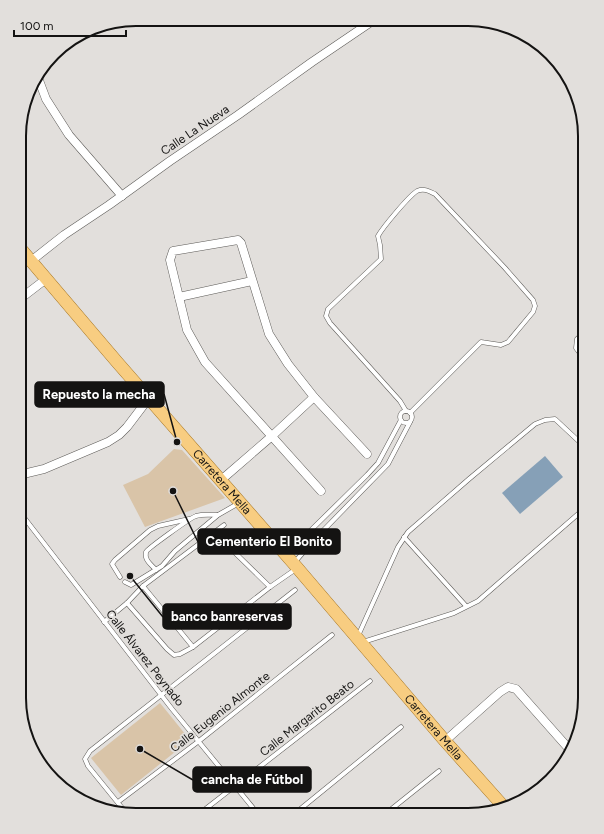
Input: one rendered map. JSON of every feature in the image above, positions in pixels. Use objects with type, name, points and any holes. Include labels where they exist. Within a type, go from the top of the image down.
[{"type":"main road","name":"Carretera Mella","points":[[26,255],[445,741],[500,803]]},
{"type":"street","name":"Calle La Nueva","points":[[31,261],[64,235],[122,196],[363,26]]},
{"type":"street","points":[[40,83],[46,99],[69,135],[122,196]]},
{"type":"street","points":[[321,491],[205,362],[187,330],[170,260],[173,251],[238,240],[241,243],[268,334],[288,364],[314,398],[367,454]]},
{"type":"street","points":[[26,294],[46,279]]},
{"type":"street","points":[[179,298],[252,281]]},
{"type":"street","points":[[26,473],[44,469],[108,442],[127,427],[149,398]]},
{"type":"street","points":[[220,481],[314,398]]},
{"type":"street","points":[[445,741],[500,692],[508,688],[516,689],[567,746]]},
{"type":"lane","points":[[127,603],[166,649],[174,655],[180,654],[193,647],[295,566],[314,540],[388,464],[412,417],[408,412],[400,401],[330,323],[326,316],[328,309],[381,258],[378,236],[384,226],[416,192],[428,190],[440,199],[533,300],[535,306],[533,312],[508,342],[501,345],[481,342],[408,412],[401,414],[401,420],[378,463],[307,534],[284,553]]},
{"type":"lane","points":[[578,338],[576,348],[578,351]]},
{"type":"lane","points":[[359,641],[398,547],[408,532],[468,479],[535,424],[555,419],[578,439]]},
{"type":"lane","points":[[401,420],[404,422],[410,422]]},
{"type":"lane","points":[[125,582],[131,585],[156,570],[218,515],[239,503]]},
{"type":"lane","points":[[359,641],[454,613],[478,601],[578,514]]},
{"type":"lane","points":[[120,577],[112,564],[150,530],[158,526],[201,515],[218,515]]},
{"type":"lane","points":[[156,570],[146,559],[148,550],[189,519]]},
{"type":"lane","name":"Calle Álvarez Peynado","points":[[26,520],[104,622],[253,808]]},
{"type":"lane","points":[[104,622],[127,603],[143,586],[224,525]]},
{"type":"lane","points":[[404,538],[466,606]]},
{"type":"lane","points":[[226,544],[270,587]]},
{"type":"lane","points":[[143,586],[193,647]]},
{"type":"lane","points":[[122,807],[88,766],[85,760],[90,751],[295,590]]},
{"type":"lane","name":"Calle Eugenio Almonte","points":[[118,802],[199,741],[332,635]]},
{"type":"lane","name":"Calle Margarito Beato","points":[[207,808],[370,681]]},
{"type":"lane","points":[[300,808],[401,727]]},
{"type":"lane","points":[[393,808],[439,771]]},
{"type":"shaded area","points":[[174,449],[182,450],[225,498],[145,527],[123,485],[148,474]]},
{"type":"shaded area","points":[[160,703],[190,740],[121,795],[91,758]]},
{"type":"water","points":[[545,456],[563,477],[520,514],[502,493]]},
{"type":"place","name":"Repuesto la mecha","points":[[177,442]]},
{"type":"place","name":"Cementerio El Bonito","points":[[173,491]]},
{"type":"place","name":"banco banreservas","points":[[130,576]]},
{"type":"place","name":"cancha de Fútbol","points":[[140,749]]}]
